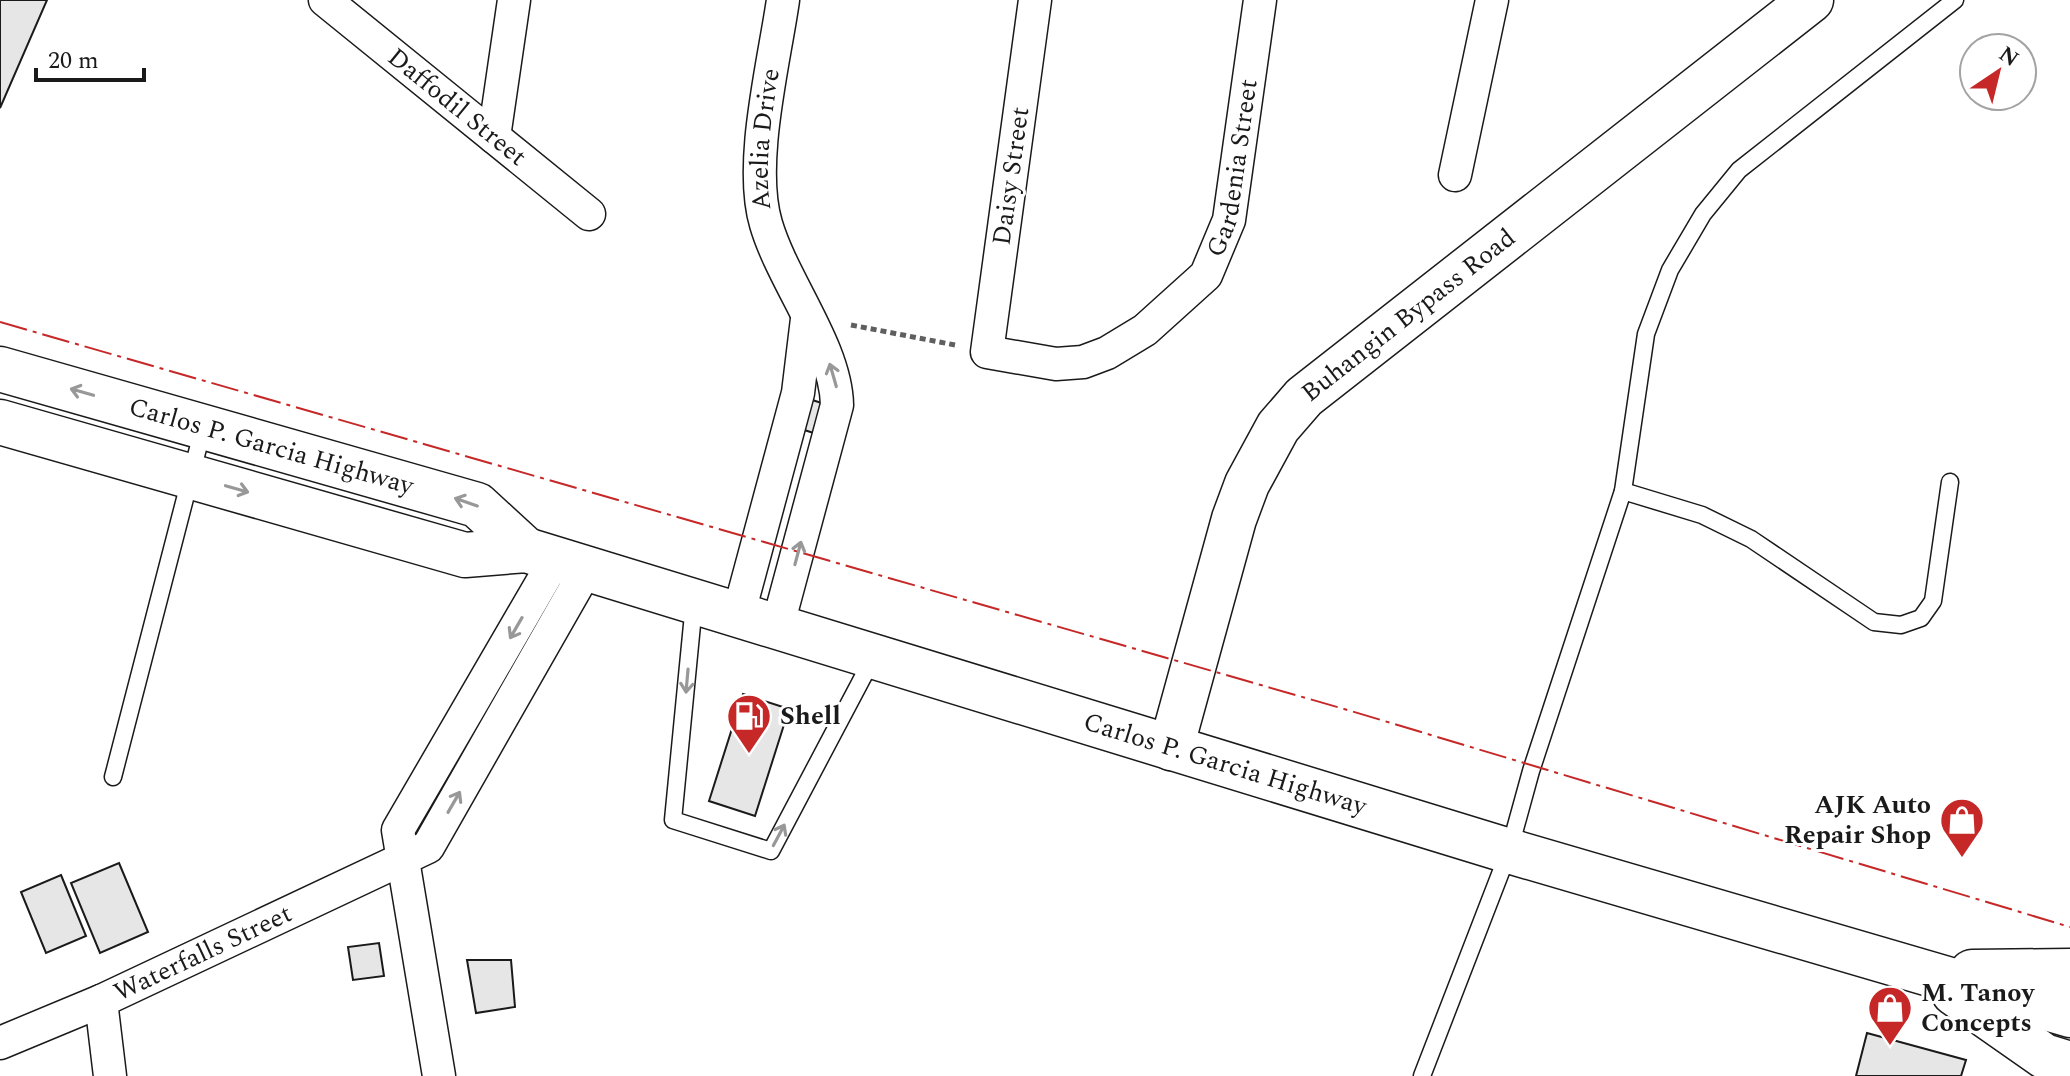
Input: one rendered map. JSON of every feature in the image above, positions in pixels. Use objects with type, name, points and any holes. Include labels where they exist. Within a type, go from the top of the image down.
[{"type":"main road","name":"Buhangin Bypass Road","points":[[1171,748],[1234,519],[1260,455],[1278,427],[1304,397],[1811,0]]},
{"type":"main road","name":"Carlos P. Garcia Highway","points":[[0,369],[477,505],[556,560]]},
{"type":"main road","name":"Carlos P. Garcia Highway","points":[[0,422],[465,555],[556,560],[1509,851],[2070,1015]]},
{"type":"main road","name":"Carlos P. Garcia Highway","points":[[1926,973],[2070,971]]},
{"type":"main road","name":"Carlos P. Garcia Highway","points":[[1926,973],[2044,1056],[2070,1064]]},
{"type":"street","name":"Daffodil Street","points":[[325,0],[589,214]]},
{"type":"street","points":[[494,137],[514,0]]},
{"type":"street","name":"Azelia Drive","points":[[758,622],[824,457],[837,405],[837,390],[826,354],[807,319],[766,224],[759,189],[783,0]]},
{"type":"street","name":"Daisy Street","points":[[987,352],[1035,0]]},
{"type":"street","name":"Gardenia Street","points":[[987,352],[1056,364],[1095,358],[1145,330],[1206,275],[1229,220],[1260,0]]},
{"type":"street","points":[[1455,175],[1492,0]]},
{"type":"street","name":"Azelia Drive","points":[[758,622],[785,447],[800,384],[807,319]]},
{"type":"street","points":[[785,447],[824,457]]},
{"type":"street","name":"Waterfalls Street","points":[[0,1043],[101,1001],[406,861],[428,847],[556,560]]},
{"type":"street","points":[[406,861],[439,1076]]},
{"type":"street","points":[[101,1001],[110,1076]]},
{"type":"lane","points":[[1422,1076],[1509,851],[1531,771],[1623,491],[1646,334],[1670,270],[1703,214],[1739,170],[1955,0]]},
{"type":"lane","points":[[113,777],[203,427]]},
{"type":"lane","points":[[1623,491],[1702,515],[1751,539],[1874,622],[1901,625],[1921,618],[1933,601],[1950,482]]},
{"type":"lane","points":[[694,603],[673,820],[771,851],[873,657]]},
{"type":"path","points":[[807,319],[880,329],[987,352]]},
{"type":"building","points":[[0,0],[47,0],[0,108]]},
{"type":"building","points":[[809,399],[828,405],[820,435],[801,429]]},
{"type":"building","name":"Shell","points":[[743,694],[789,709],[755,816],[709,801]]},
{"type":"building","points":[[119,863],[148,932],[100,953],[71,883]]},
{"type":"building","points":[[61,875],[86,936],[46,953],[21,892]]},
{"type":"building","points":[[379,943],[384,976],[353,980],[348,947]]},
{"type":"building","points":[[467,960],[511,960],[515,1007],[476,1013]]},
{"type":"building","name":"M. Tanoy Concepts","points":[[1867,1033],[1966,1060],[1961,1076],[1856,1076]]},
{"type":"power","points":[[0,322],[1351,711],[2070,927]]},
{"type":"place","name":"Shell","points":[[749,755]]},
{"type":"place","name":"AJK Auto Repair Shop","points":[[1962,859]]},
{"type":"place","name":"M. Tanoy Concepts","points":[[1890,1047]]}]
